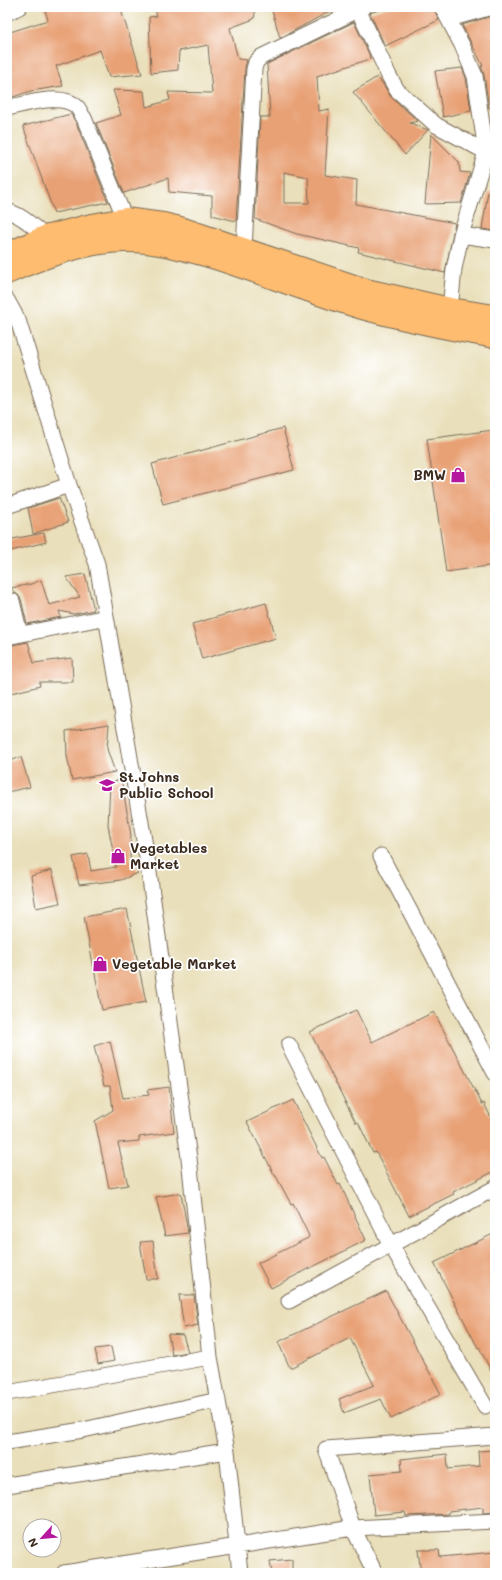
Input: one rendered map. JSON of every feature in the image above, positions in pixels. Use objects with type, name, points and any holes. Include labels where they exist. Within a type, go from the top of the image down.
[{"type":"main road","points":[[7,273],[31,262],[49,246],[92,225],[125,219],[163,224],[180,228],[244,248],[366,290],[450,309],[495,316]]},
{"type":"main road","points":[[7,254],[49,246],[95,245],[123,241],[153,242],[186,249],[242,266],[361,308],[447,329],[495,337]]},
{"type":"street","points":[[7,13],[19,7]]},
{"type":"street","points":[[450,309],[454,269],[461,235],[490,152],[475,76],[462,45],[445,13],[492,7]]},
{"type":"street","points":[[244,248],[254,69],[256,62],[261,57],[360,8],[389,76],[397,90],[436,125],[490,152]]},
{"type":"street","points":[[7,108],[48,100],[64,100],[76,106],[84,118],[125,219]]},
{"type":"street","points":[[7,211],[15,213],[49,246]]},
{"type":"street","points":[[461,235],[495,240]]},
{"type":"street","points":[[7,300],[18,320],[69,485],[97,564],[147,858],[189,1158],[210,1357],[227,1451],[240,1573]]},
{"type":"street","points":[[7,506],[69,485]]},
{"type":"street","points":[[12,602],[13,636],[97,620],[107,622]]},
{"type":"street","points":[[381,856],[495,1073]]},
{"type":"street","points":[[288,1045],[391,1245],[485,1406]]},
{"type":"street","points":[[289,1301],[495,1188]]},
{"type":"street","points":[[7,1393],[210,1357]]},
{"type":"street","points":[[7,1442],[83,1430],[218,1400]]},
{"type":"street","points":[[375,1573],[354,1528],[326,1449],[495,1436]]},
{"type":"street","points":[[7,1485],[227,1451]]},
{"type":"street","points":[[64,1573],[354,1528],[495,1520]]},
{"type":"building","points":[[44,7],[120,7],[142,74],[109,77],[100,50],[56,66],[63,86],[31,91],[13,97],[7,79],[7,33],[48,20]]},
{"type":"building","points":[[154,7],[256,7],[254,19],[230,28],[238,59],[247,60],[245,68],[236,221],[212,215],[212,196],[169,192],[168,178],[124,193],[96,123],[121,115],[113,90],[144,91],[146,107],[170,100],[168,92],[212,93],[208,45],[179,51],[178,70],[151,73],[149,17],[157,16]]},
{"type":"building","points":[[271,7],[338,7],[280,38]]},
{"type":"building","points":[[388,7],[433,7],[439,20],[385,46],[370,13]]},
{"type":"building","points":[[495,15],[495,107],[489,108],[484,75],[481,66],[483,66],[462,25]]},
{"type":"building","points":[[354,22],[370,59],[317,76],[319,111],[329,109],[325,175],[357,180],[356,204],[455,223],[445,273],[358,252],[359,248],[297,234],[255,219],[260,117],[270,117],[267,64]],"holes":[[[284,172],[308,177],[309,203],[284,203]]]},
{"type":"building","points":[[462,68],[466,78],[471,111],[443,117],[435,71]]},
{"type":"building","points":[[377,77],[391,97],[418,121],[410,123],[428,130],[405,155],[353,92]]},
{"type":"building","points":[[71,114],[108,202],[54,213],[23,126]]},
{"type":"building","points":[[431,134],[459,162],[460,172],[470,173],[461,203],[425,204]]},
{"type":"building","points":[[488,192],[495,192],[495,231],[482,229]]},
{"type":"building","points":[[283,428],[294,470],[163,504],[152,464]]},
{"type":"building","points":[[493,430],[495,441],[495,565],[446,572],[427,439]]},
{"type":"building","points":[[59,498],[68,522],[33,534],[28,508]]},
{"type":"building","points":[[44,533],[46,542],[7,552],[7,540]]},
{"type":"building","points":[[85,574],[94,610],[74,614],[59,611],[61,617],[27,624],[21,599],[11,588],[31,584],[41,580],[49,605],[80,597],[66,577]]},
{"type":"building","points":[[266,603],[276,638],[202,659],[192,624]]},
{"type":"building","points":[[28,642],[34,663],[72,658],[73,682],[39,682],[40,686],[7,694],[7,646]]},
{"type":"building","points":[[109,724],[107,749],[115,772],[72,780],[67,756],[66,731]]},
{"type":"building","points":[[21,757],[30,787],[7,792],[7,762]]},
{"type":"building","points":[[121,778],[131,835],[130,857],[138,873],[121,880],[79,885],[73,857],[88,854],[91,871],[116,867],[108,825],[110,785]]},
{"type":"building","points":[[52,870],[60,903],[36,908],[31,876]]},
{"type":"building","points":[[127,909],[146,1002],[102,1010],[84,917]]},
{"type":"building","points":[[356,1010],[372,1042],[434,1012],[495,1126],[495,1171],[453,1192],[454,1194],[409,1216],[376,1152],[373,1153],[358,1122],[356,1123],[310,1032]]},
{"type":"building","points":[[110,1041],[123,1098],[149,1095],[147,1090],[169,1087],[174,1132],[139,1137],[139,1141],[118,1143],[128,1185],[109,1188],[95,1121],[113,1110],[110,1086],[104,1086],[94,1046]]},
{"type":"building","points":[[293,1100],[322,1158],[324,1157],[338,1185],[340,1184],[366,1240],[271,1288],[258,1263],[308,1238],[309,1236],[293,1203],[291,1204],[275,1176],[247,1122]]},
{"type":"building","points":[[181,1193],[188,1233],[165,1236],[156,1197]]},
{"type":"building","points":[[495,1233],[495,1379],[434,1263]]},
{"type":"building","points":[[153,1241],[158,1279],[146,1279],[140,1242]]},
{"type":"building","points":[[386,1291],[441,1394],[391,1419],[381,1399],[344,1413],[339,1399],[374,1385],[350,1338],[290,1368],[278,1342]]},
{"type":"building","points":[[179,1295],[194,1295],[198,1325],[184,1328]]},
{"type":"building","points":[[168,1334],[183,1335],[188,1352],[172,1355]]},
{"type":"building","points":[[111,1347],[114,1361],[98,1364],[95,1349]]},
{"type":"building","points":[[495,1450],[495,1512],[483,1513],[483,1507],[449,1511],[449,1514],[406,1516],[405,1512],[374,1515],[370,1474],[402,1471],[401,1459],[447,1454],[448,1469],[479,1466],[478,1451]]},
{"type":"building","points":[[418,1550],[439,1550],[440,1557],[495,1552],[495,1573],[421,1573]]},
{"type":"building","points":[[292,1559],[292,1573],[272,1573],[270,1561]]},
{"type":"place","name":"BMW","points":[[458,475]]},
{"type":"place","name":"St.Johns Public School","points":[[107,785]]},
{"type":"place","name":"Vegetables Market","points":[[118,856]]},
{"type":"place","name":"Vegetable Market","points":[[100,964]]}]
